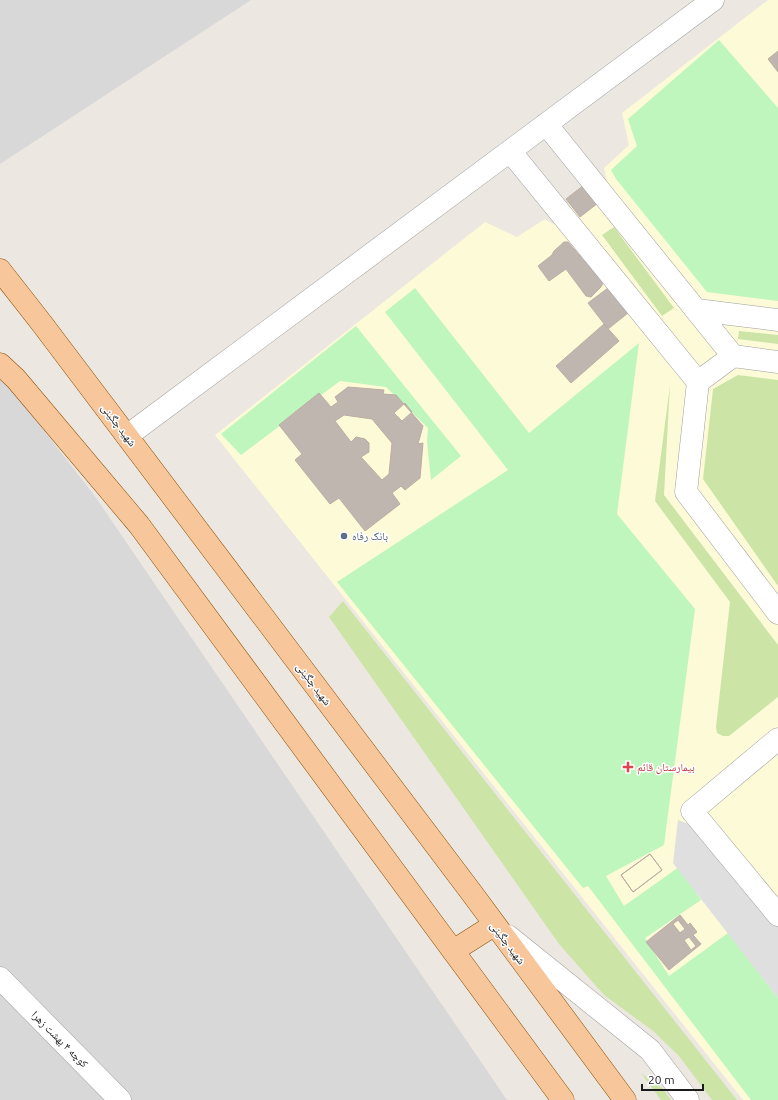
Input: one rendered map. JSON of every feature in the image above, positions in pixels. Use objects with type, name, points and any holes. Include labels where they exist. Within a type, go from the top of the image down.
[{"type":"main road","name":"شهید چگینی","points":[[0,270],[127,436],[625,1100]]},
{"type":"main road","points":[[0,364],[8,378],[139,525],[563,1100]]},
{"type":"main road","points":[[453,951],[494,925]]},
{"type":"street","points":[[127,436],[713,0]]},
{"type":"street","points":[[546,124],[733,356]]},
{"type":"street","points":[[510,151],[698,382],[686,492],[778,613]]},
{"type":"street","points":[[697,310],[778,320]]},
{"type":"street","points":[[698,382],[733,356],[778,362]]},
{"type":"street","points":[[778,739],[692,811],[778,915]]},
{"type":"street","points":[[494,925],[650,1050],[688,1100]]},
{"type":"street","name":"کوچه ۴ بهشت زهرا","points":[[0,978],[120,1100]]},
{"type":"shaded area","points":[[0,0],[251,0],[0,164]]},
{"type":"shaded area","name":"بیمارستان قائم","points":[[768,0],[778,0],[778,1100],[743,1100],[215,435],[485,222],[517,237],[545,219],[553,224],[572,210],[566,199],[584,185],[597,189],[607,182],[604,168],[629,145],[622,113]]},
{"type":"shaded area","points":[[0,374],[94,495],[507,1100],[0,1100]]},
{"type":"shaded area","points":[[678,820],[715,834],[778,914],[778,998],[673,863]]},
{"type":"green space","points":[[719,40],[778,108],[778,301],[707,292],[616,179],[611,170],[637,146],[628,119]]},
{"type":"green space","points":[[614,227],[674,308],[662,316],[602,235]]},
{"type":"green space","points":[[415,288],[529,433],[639,343],[617,514],[695,609],[664,845],[606,876],[624,906],[679,867],[701,900],[645,938],[669,976],[728,933],[778,998],[778,1100],[751,1100],[588,886],[583,888],[337,582],[508,470],[385,312]]},
{"type":"green space","points":[[356,326],[461,456],[431,480],[427,442],[428,428],[386,387],[340,381],[241,455],[221,434]]},
{"type":"green space","points":[[739,331],[778,335],[778,344],[738,339]]},
{"type":"green space","points":[[738,375],[778,380],[778,586],[703,479],[713,389]]},
{"type":"green space","points":[[670,385],[664,495],[778,645],[778,697],[729,736],[723,736],[717,733],[716,727],[730,602],[655,501]]},
{"type":"green space","points":[[343,601],[737,1100],[712,1100],[679,1056],[653,1031],[604,995],[559,944],[329,617]]},
{"type":"green space","points":[[641,1073],[662,1088],[671,1100],[661,1100]]},
{"type":"building","points":[[778,51],[778,72],[768,59]]},
{"type":"building","points":[[584,185],[598,203],[580,217],[566,199]]},
{"type":"building","points":[[564,242],[568,242],[603,283],[591,297],[586,296],[566,269],[549,281],[538,266],[552,255],[554,251]]},
{"type":"building","points":[[608,288],[628,313],[608,329],[588,303]]},
{"type":"building","points":[[604,324],[619,341],[571,383],[556,366]]},
{"type":"building","points":[[348,387],[384,390],[383,394],[396,395],[423,426],[418,444],[423,443],[420,478],[405,490],[401,486],[392,493],[400,504],[365,531],[339,498],[330,504],[295,460],[302,454],[279,425],[319,393],[331,407],[338,402],[335,397]],"holes":[[[344,415],[372,419],[392,443],[389,474],[382,480],[361,457],[369,452],[369,443],[365,439],[356,437],[351,442],[335,421]]]},
{"type":"building","points":[[405,403],[412,412],[402,421],[394,413]]},
{"type":"building","points":[[650,854],[662,870],[633,892],[621,875]]},
{"type":"building","points":[[650,854],[662,870],[633,892],[621,875]]},
{"type":"building","points":[[680,915],[688,925],[690,923],[697,932],[693,935],[701,944],[669,970],[646,942]],"holes":[[[678,920],[685,929],[680,933],[673,924]],[[689,937],[696,946],[691,950],[684,940]]]},
{"type":"place","name":"بانک رفاه","points":[[344,536]]},
{"type":"place","name":"بیمارستان قائم","points":[[628,767]]}]
